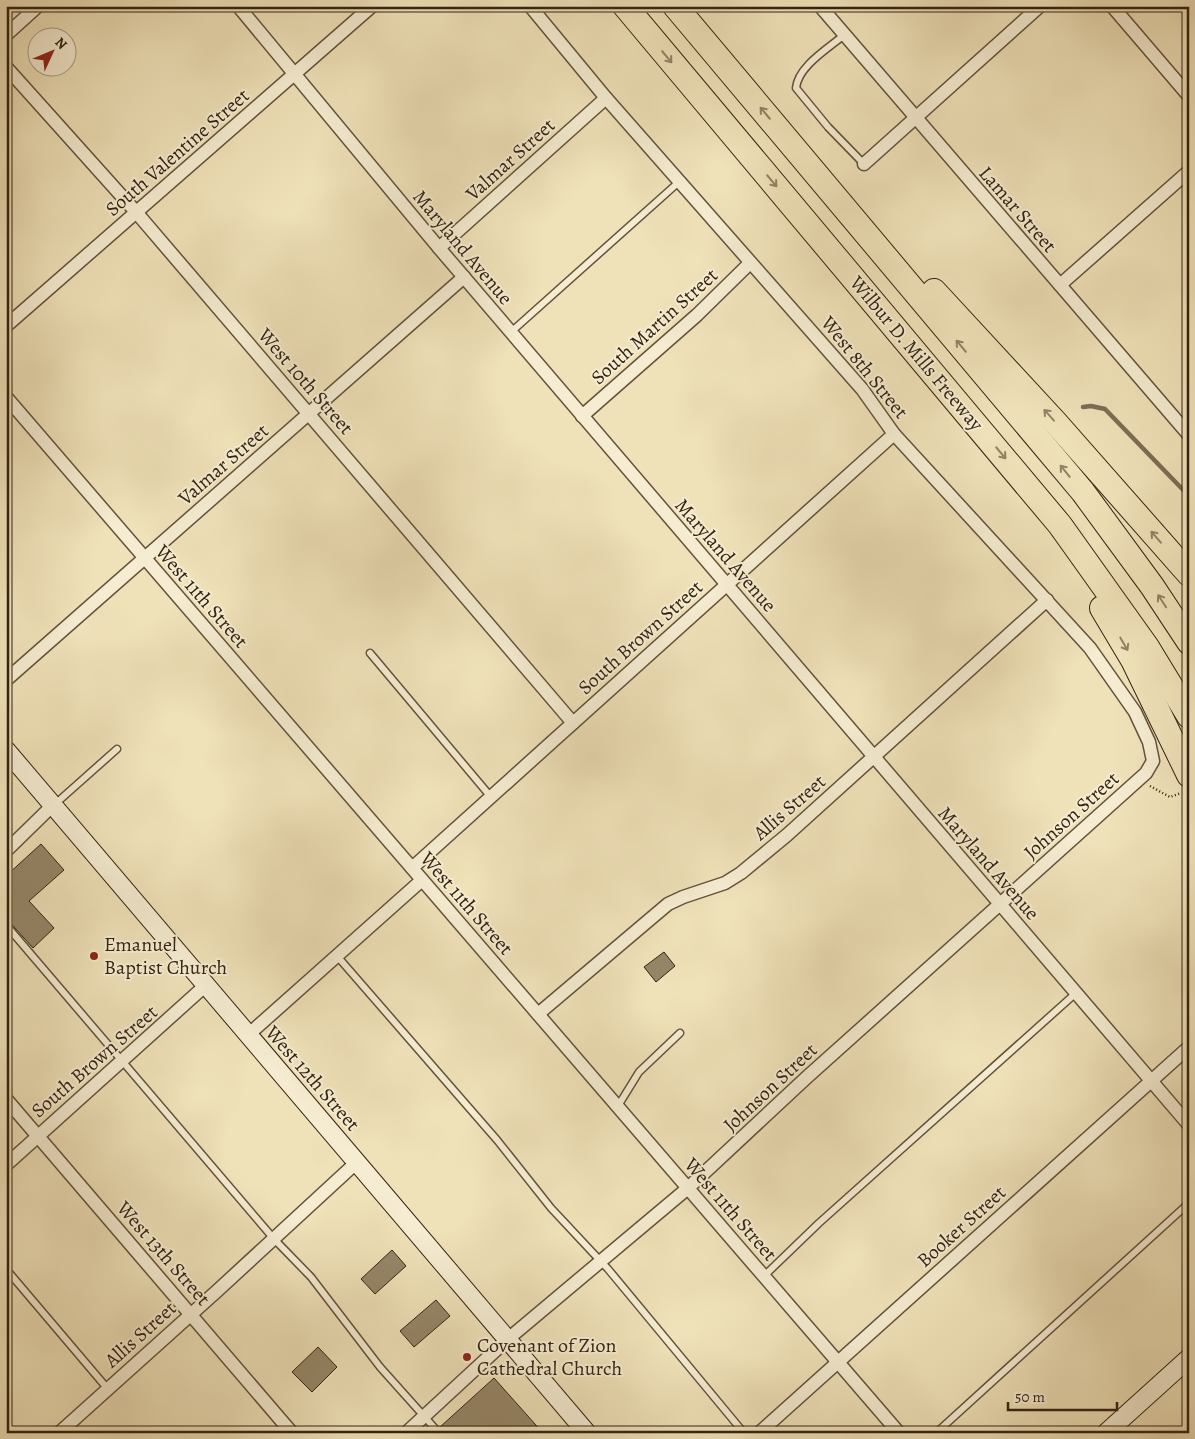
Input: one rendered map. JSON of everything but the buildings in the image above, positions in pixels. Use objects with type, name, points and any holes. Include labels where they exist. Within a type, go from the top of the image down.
[{"type":"highway","name":"Wilbur D. Mills Freeway","points":[[624,6],[1026,482],[1100,580],[1147,647],[1189,716]]},
{"type":"highway","name":"Wilbur D. Mills Freeway","points":[[675,6],[1083,492],[1152,586],[1189,642]]},
{"type":"highway","points":[[797,150],[965,322],[1189,574]]},
{"type":"highway","points":[[1026,482],[1072,555],[1133,660],[1184,784]]},
{"type":"main road","name":"West 12th Street","points":[[6,750],[587,1433]]},
{"type":"main road","points":[[1106,1433],[1189,1358]]},
{"type":"street","points":[[6,35],[38,6]]},
{"type":"street","name":"Maryland Avenue","points":[[238,6],[439,248],[1189,1125]]},
{"type":"street","name":"South Valentine Street","points":[[6,326],[372,6]]},
{"type":"street","name":"West 8th Street","points":[[530,6],[606,98],[862,389],[894,434],[1090,648],[1114,679],[1150,742],[1153,761]]},
{"type":"street","name":"Lamar Street","points":[[820,6],[1189,436]]},
{"type":"street","points":[[864,164],[1040,6]]},
{"type":"street","points":[[1112,6],[1189,96]]},
{"type":"street","name":"West 10th Street","points":[[6,67],[136,212],[573,723]]},
{"type":"street","name":"Valmar Street","points":[[439,248],[606,98]]},
{"type":"street","points":[[1060,285],[1189,171]]},
{"type":"street","name":"South Martin Street","points":[[582,416],[697,315],[750,263]]},
{"type":"street","name":"Valmar Street","points":[[6,680],[464,277]]},
{"type":"street","name":"West 11th Street","points":[[6,397],[899,1433]]},
{"type":"street","name":"South Brown Street","points":[[412,868],[894,434]]},
{"type":"street","name":"Allis Street","points":[[538,1014],[668,904],[725,883],[741,873],[788,835],[1047,600]]},
{"type":"street","name":"Johnson Street","points":[[406,1433],[508,1339],[688,1188],[806,1078],[1137,781],[1149,769],[1153,761]]},
{"type":"street","points":[[6,851],[53,806]]},
{"type":"street","points":[[248,1035],[422,880]]},
{"type":"street","name":"South Brown Street","points":[[6,1165],[206,985]]},
{"type":"street","name":"Booker Street","points":[[759,1433],[1189,1047]]},
{"type":"street","name":"West 13th Street","points":[[6,1099],[292,1433]]},
{"type":"street","name":"Allis Street","points":[[59,1433],[357,1162]]},
{"type":"lane","points":[[844,35],[802,71],[797,80],[796,88],[828,127],[864,164]]},
{"type":"lane","points":[[511,332],[680,180]]},
{"type":"lane","points":[[370,653],[491,797]]},
{"type":"lane","points":[[53,806],[117,750]]},
{"type":"lane","points":[[6,925],[274,1239],[311,1277],[375,1362],[439,1433]]},
{"type":"lane","points":[[337,956],[497,1140],[550,1208],[601,1262],[744,1433]]},
{"type":"lane","points":[[764,1276],[819,1223],[1076,993]]},
{"type":"lane","points":[[618,1106],[639,1072],[680,1033]]},
{"type":"lane","points":[[936,1433],[1189,1203]]},
{"type":"lane","points":[[6,1269],[107,1388]]},
{"type":"path","points":[[1137,781],[1170,797],[1184,784]]},
{"type":"waterway","points":[[1083,407],[1091,406],[1105,409],[1189,496]]},
{"type":"place","name":"Emanuel Baptist Church","points":[[94,956]]},
{"type":"place","name":"Covenant of Zion Cathedral Church","points":[[467,1357]]}]
